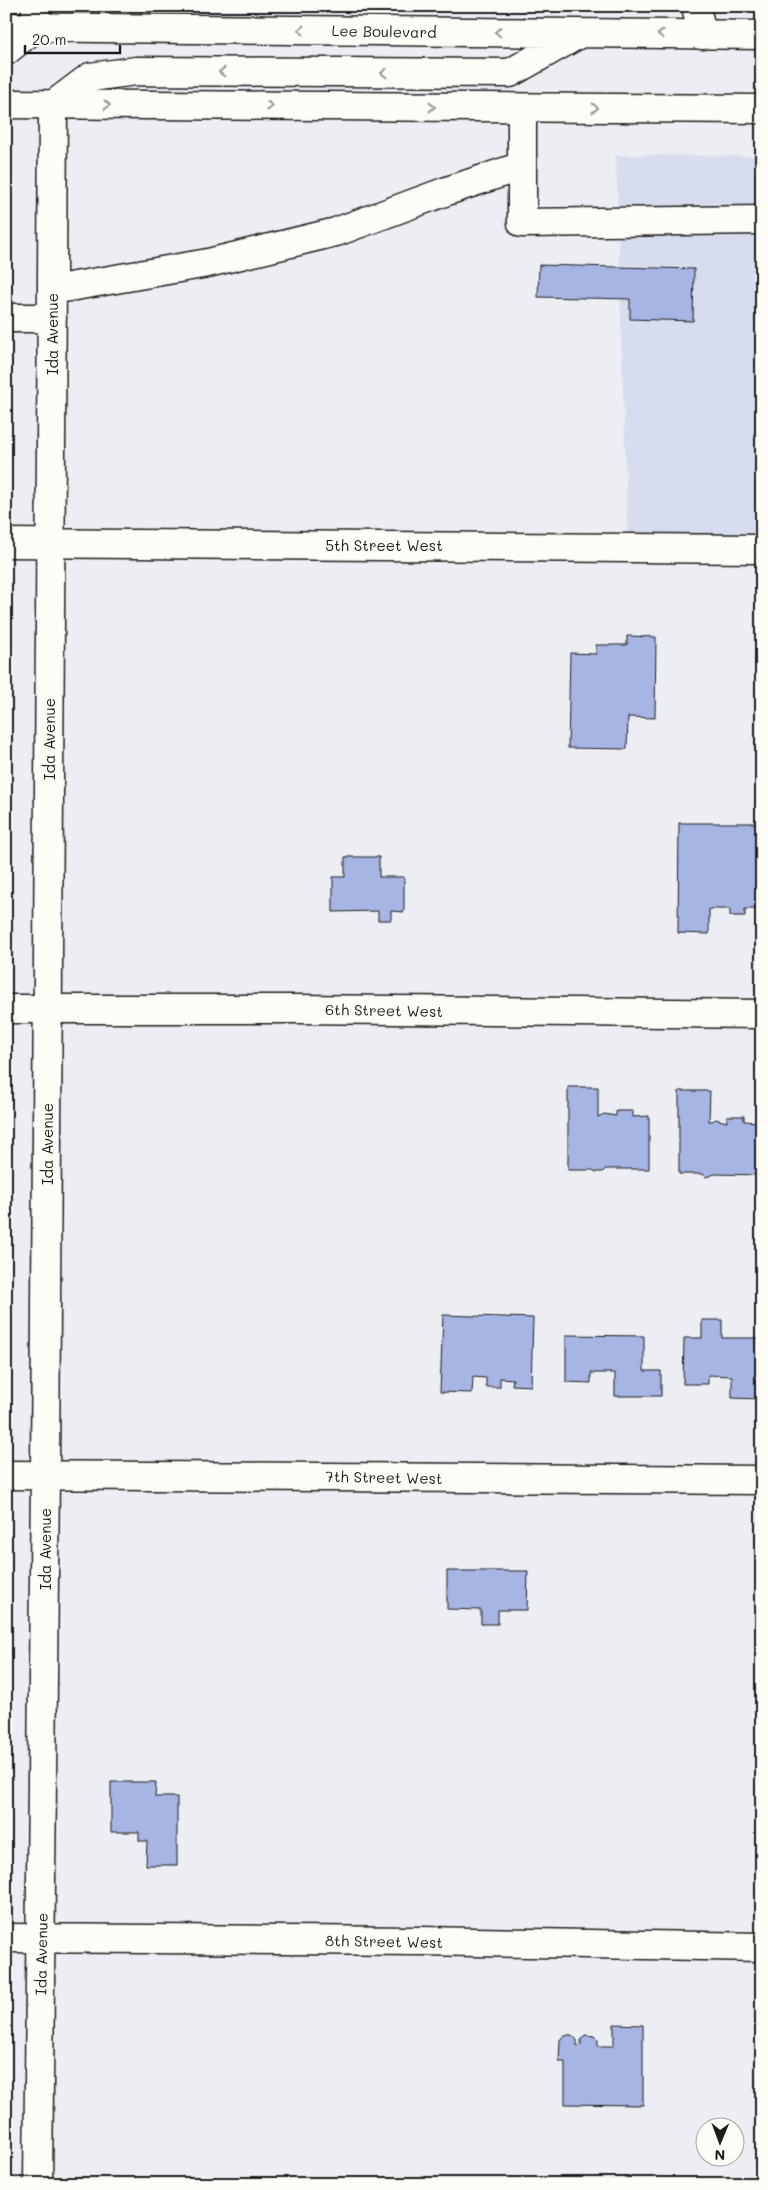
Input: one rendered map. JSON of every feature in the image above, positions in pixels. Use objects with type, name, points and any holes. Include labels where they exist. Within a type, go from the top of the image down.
[{"type":"street","points":[[696,6],[702,35]]},
{"type":"street","points":[[6,51],[36,17]]},
{"type":"street","name":"Lee Boulevard","points":[[6,27],[36,17],[580,33],[762,35]]},
{"type":"street","points":[[53,105],[90,77],[136,72],[510,73],[580,33]]},
{"type":"street","points":[[6,104],[762,109]]},
{"type":"street","name":"Ida Avenue","points":[[38,2184],[42,1938],[53,105]]},
{"type":"street","points":[[522,108],[522,223],[762,220]]},
{"type":"street","points":[[52,290],[208,263],[336,232],[522,166]]},
{"type":"street","points":[[6,318],[52,318]]},
{"type":"street","name":"5th Street West","points":[[6,543],[762,549]]},
{"type":"street","name":"6th Street West","points":[[6,1009],[297,1008],[762,1014]]},
{"type":"street","name":"7th Street West","points":[[6,1475],[257,1475],[762,1480]]},
{"type":"street","name":"8th Street West","points":[[6,1938],[762,1947]]},
{"type":"shaded area","points":[[616,155],[762,156],[762,553],[628,552]]},
{"type":"building","points":[[539,265],[694,269],[693,321],[630,319],[630,299],[538,297]]},
{"type":"building","points":[[627,636],[656,637],[655,718],[628,717],[627,749],[568,748],[570,653],[596,654],[596,645],[627,645]]},
{"type":"building","points":[[679,823],[762,823],[762,909],[745,909],[745,916],[730,916],[730,909],[709,909],[709,934],[678,933]]},
{"type":"building","points":[[345,857],[379,857],[379,877],[404,877],[404,912],[391,911],[391,920],[378,920],[378,911],[333,912],[333,877],[345,877]]},
{"type":"building","points":[[568,1087],[598,1087],[598,1117],[604,1114],[616,1116],[616,1111],[633,1111],[633,1117],[649,1116],[649,1169],[605,1169],[603,1172],[568,1170]]},
{"type":"building","points":[[679,1091],[710,1091],[709,1121],[715,1119],[727,1122],[727,1116],[744,1116],[744,1121],[759,1122],[759,1175],[715,1174],[706,1177],[703,1174],[679,1174]]},
{"type":"building","points":[[443,1315],[533,1318],[531,1386],[512,1385],[513,1379],[500,1378],[500,1387],[486,1387],[486,1378],[473,1377],[472,1393],[440,1392]]},
{"type":"building","points":[[702,1320],[722,1320],[722,1338],[761,1338],[761,1399],[732,1398],[732,1376],[708,1375],[708,1384],[683,1384],[684,1338],[702,1338]]},
{"type":"building","points":[[566,1335],[644,1336],[644,1371],[661,1371],[661,1396],[615,1396],[615,1373],[591,1373],[591,1383],[566,1382]]},
{"type":"building","points":[[447,1571],[528,1571],[527,1610],[498,1610],[498,1624],[481,1624],[481,1610],[447,1609]]},
{"type":"building","points":[[111,1782],[156,1782],[155,1797],[177,1797],[177,1865],[146,1865],[147,1841],[139,1841],[139,1832],[111,1832]]},
{"type":"building","points":[[614,2024],[643,2025],[643,2105],[565,2104],[565,2062],[559,2062],[560,2040],[564,2035],[572,2035],[577,2040],[577,2046],[581,2045],[581,2040],[585,2035],[594,2036],[598,2040],[598,2046],[614,2046]]}]
